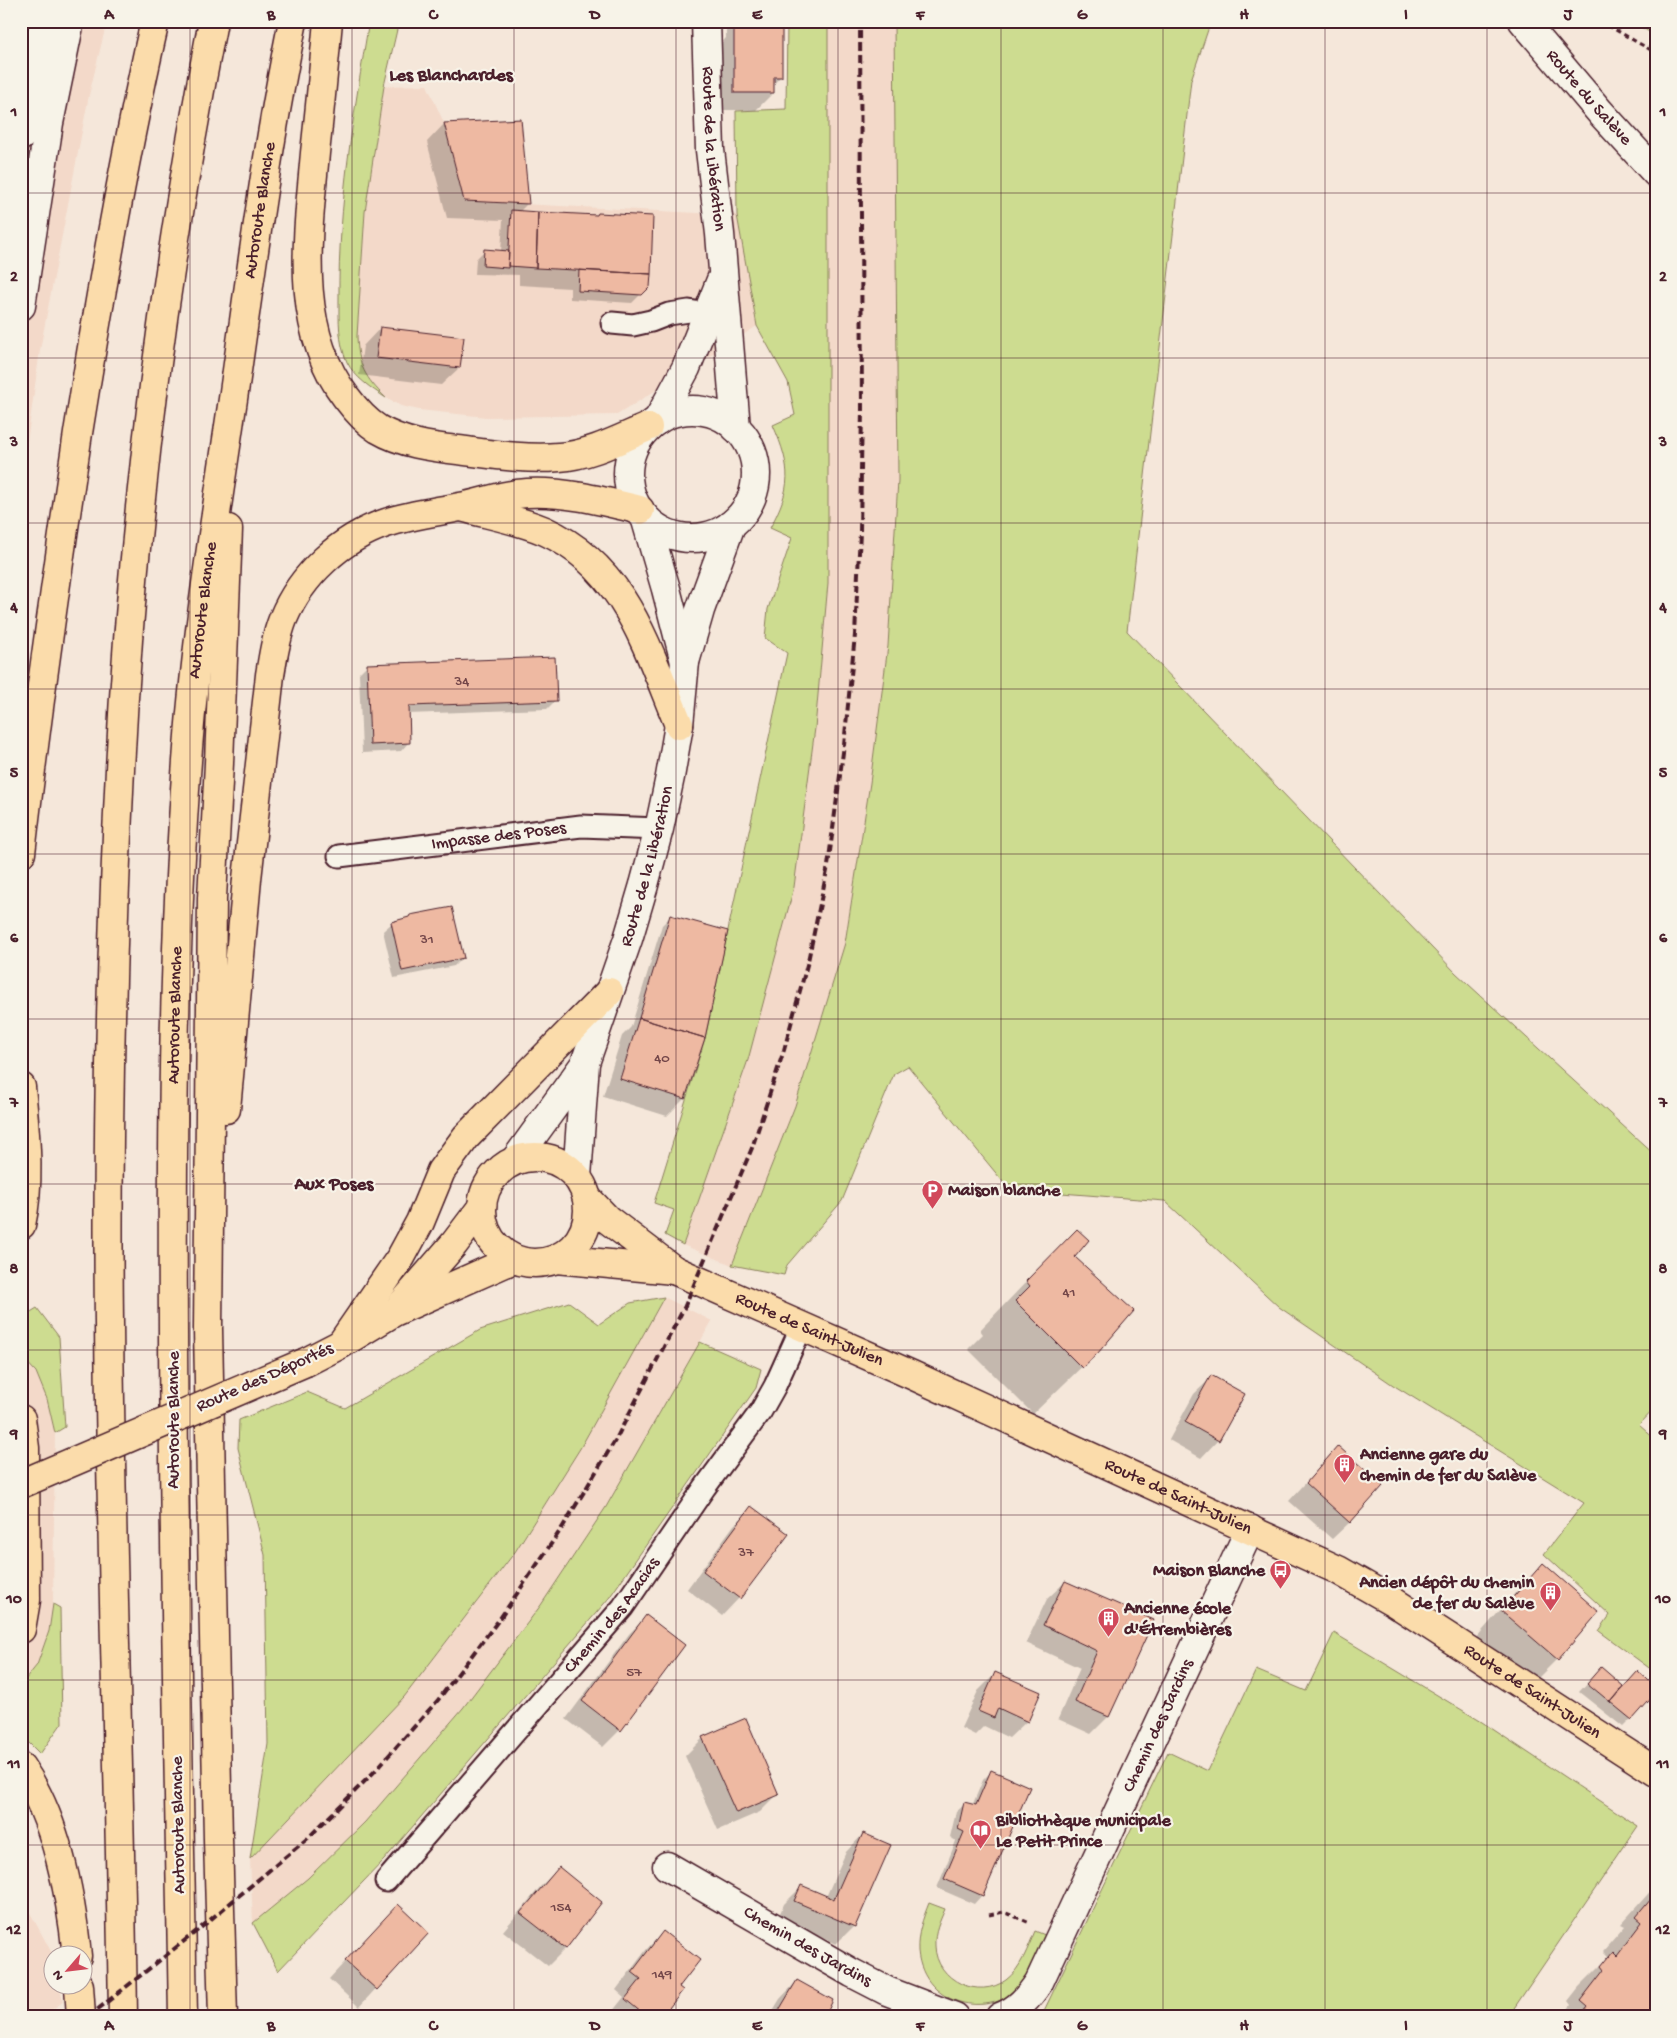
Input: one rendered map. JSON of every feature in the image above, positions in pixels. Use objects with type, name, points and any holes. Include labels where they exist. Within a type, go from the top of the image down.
[{"type":"main road","points":[[21,136],[44,21]]},
{"type":"main road","points":[[21,306],[49,123],[70,21]]},
{"type":"main road","points":[[21,853],[63,532],[101,292],[155,21]]},
{"type":"main road","points":[[123,2017],[109,1323],[112,993],[120,767],[134,567],[150,415],[193,122],[213,21]]},
{"type":"main road","name":"Autoroute Blanche","points":[[183,2017],[174,1550],[172,1206],[175,1021],[188,748],[206,573],[262,192],[293,21]]},
{"type":"main road","points":[[328,21],[312,186],[308,284],[316,339],[331,375],[348,401],[367,421],[378,429],[414,443],[460,450],[527,456],[560,457],[590,450],[653,424]]},
{"type":"main road","name":"Route de la Libération","points":[[706,21],[710,150],[736,428]]},
{"type":"main road","name":"Route du Salève","points":[[1523,21],[1600,112],[1656,172]]},
{"type":"main road","name":"Route de la Libération","points":[[685,662],[666,589],[642,514],[631,492],[629,467],[636,443],[653,424],[686,368],[723,276]]},
{"type":"main road","points":[[208,1330],[212,898],[219,763],[232,402]]},
{"type":"main road","name":"Route de la Libération","points":[[516,1159],[585,1063],[628,939],[659,829],[679,725],[685,662],[700,610],[731,525],[748,504],[754,489],[756,478],[751,450],[736,428],[726,420],[716,415],[692,410],[669,414],[653,424]]},
{"type":"main road","points":[[208,1330],[248,869],[270,675],[280,628],[296,594],[314,571],[335,551],[358,535],[384,523],[411,515],[461,507],[502,497],[535,493],[578,497],[642,514]]},
{"type":"main road","points":[[461,507],[519,522],[544,531],[569,544],[590,561],[610,581],[626,603],[679,725]]},
{"type":"main road","name":"Route de la Libération","points":[[642,514],[666,532],[682,537],[699,538],[708,536],[731,525]]},
{"type":"main road","points":[[341,1344],[402,1257],[420,1222],[440,1171],[452,1154],[466,1137],[609,992]]},
{"type":"main road","name":"Route de la Libération","points":[[582,1188],[585,1063]]},
{"type":"main road","points":[[21,1087],[26,1182],[25,1207],[21,1225]]},
{"type":"main road","points":[[538,1156],[550,1158],[560,1162],[582,1188],[588,1210],[582,1234],[567,1253],[556,1259],[531,1263],[514,1259],[505,1254],[489,1239],[485,1228],[482,1207],[483,1197],[491,1178],[506,1164],[516,1159],[538,1156]]},
{"type":"main road","name":"Route de Saint-Julien","points":[[582,1188],[607,1219],[674,1270],[802,1326],[1338,1570],[1387,1598],[1656,1772]]},
{"type":"main road","name":"Route des Déportés","points":[[394,1312],[425,1279],[482,1207]]},
{"type":"main road","name":"Route des Déportés","points":[[21,1484],[306,1362],[341,1344],[394,1312],[514,1259]]},
{"type":"main road","name":"Route de Saint-Julien","points":[[556,1259],[674,1270]]},
{"type":"main road","name":"Autoroute Blanche","points":[[208,1330],[218,1839],[224,2017]]},
{"type":"main road","points":[[21,1419],[25,1448],[26,1600],[21,1629]]},
{"type":"main road","name":"Chemin des Jardins","points":[[1000,2017],[1017,2008],[1030,1996],[1039,1982],[1250,1529]]},
{"type":"main road","points":[[21,1766],[37,1795],[49,1826],[68,1897],[75,1946]]},
{"type":"main road","name":"Chemin des Jardins","points":[[668,1866],[887,1991],[954,2017]]},
{"type":"main road","points":[[80,1996],[81,2017]]},
{"type":"lane","points":[[612,323],[633,325],[669,314],[689,312],[708,314]]},
{"type":"lane","name":"Impasse des Poses","points":[[339,856],[581,826],[659,829]]},
{"type":"lane","name":"Chemin des Acacias","points":[[386,1881],[623,1607],[705,1487],[761,1411],[775,1386],[802,1326]]},
{"type":"path","points":[[1600,21],[1656,53]]},
{"type":"path","points":[[989,1915],[1004,1912],[1060,1936]]},
{"type":"shaded area","points":[[21,21],[107,21],[89,95],[40,350],[21,485]]},
{"type":"shaded area","points":[[828,21],[894,21],[898,480],[888,646],[870,783],[845,943],[795,1106],[732,1265],[683,1245],[748,1060],[794,887],[815,728],[828,583]]},
{"type":"shaded area","points":[[427,85],[444,123],[464,201],[737,215],[757,326],[617,415],[486,417],[419,410],[401,406],[386,398],[373,386],[363,371],[358,354],[357,336],[365,212],[384,86]]},
{"type":"shaded area","points":[[664,1297],[712,1321],[606,1507],[541,1605],[463,1708],[365,1822],[308,1878],[253,1923],[250,1859],[404,1697],[515,1553],[581,1447]]},
{"type":"shaded area","points":[[21,1356],[36,1372],[47,1399],[55,1433],[53,1604],[49,1631],[37,1665],[21,1685]]},
{"type":"shaded area","points":[[21,1896],[48,1946],[42,1946],[42,1996],[62,1996],[63,2002],[47,2013],[48,2017],[21,2017]]},
{"type":"green space","points":[[369,21],[399,21],[384,86],[365,212],[357,336],[359,355],[364,370],[373,384],[386,398],[364,382],[350,368],[342,347],[339,322],[339,263],[344,194]]},
{"type":"green space","points":[[787,21],[828,21],[828,583],[815,728],[794,887],[748,1060],[683,1245],[665,1235],[674,1210],[654,1203],[705,1038],[787,653],[765,638],[768,609],[792,538],[770,528],[782,501],[787,478],[784,454],[773,425],[795,415],[788,382],[757,326],[737,215],[736,111],[786,109]]},
{"type":"green space","points":[[894,21],[1211,21],[1191,80],[1127,631],[1456,973],[1656,1156],[1656,1407],[1639,1425],[1656,1440],[1656,1673],[1599,1631],[1610,1615],[1544,1554],[1584,1503],[1393,1385],[1279,1307],[1165,1201],[1009,1189],[908,1066],[894,1074],[842,1201],[787,1265],[784,1275],[732,1265],[795,1106],[845,943],[870,783],[888,646],[898,480]]},
{"type":"green space","points":[[1631,21],[1656,21],[1656,36]]},
{"type":"green space","points":[[664,1297],[581,1447],[515,1552],[404,1697],[250,1859],[268,1744],[265,1555],[238,1448],[239,1420],[307,1392],[345,1408],[480,1330],[569,1302],[599,1324],[630,1303]]},
{"type":"green space","points":[[37,1308],[59,1337],[65,1427],[55,1433],[47,1399],[36,1372],[21,1356],[21,1318]]},
{"type":"green space","points":[[700,1342],[761,1369],[756,1388],[609,1598],[384,1860],[278,1971],[253,1923],[308,1878],[365,1822],[463,1708],[541,1605],[606,1507]]},
{"type":"green space","points":[[53,1604],[60,1608],[62,1723],[40,1754],[21,1735],[21,1685],[37,1665],[49,1631]]},
{"type":"green space","points":[[1334,1633],[1482,1722],[1638,1826],[1508,2017],[1041,2017],[1168,1752],[1208,1771],[1256,1670],[1306,1691]]},
{"type":"green space","points":[[929,1903],[945,1909],[936,1932],[935,1946],[937,1958],[943,1969],[951,1977],[961,1984],[984,1988],[995,1986],[1006,1980],[1020,1964],[1035,1931],[1050,1937],[1039,1964],[1030,1979],[1016,1993],[999,2001],[981,2004],[963,2003],[947,1997],[933,1986],[923,1971],[918,1951],[919,1932]]},
{"type":"building","points":[[734,21],[781,21],[781,28],[734,28]]},
{"type":"building","points":[[734,28],[782,28],[782,77],[774,77],[774,93],[734,93]]},
{"type":"building","points":[[521,119],[529,204],[464,201],[444,123]]},
{"type":"building","points":[[511,210],[538,212],[536,268],[508,266]]},
{"type":"building","points":[[538,212],[653,216],[651,274],[536,268]]},
{"type":"building","points":[[484,249],[509,251],[508,268],[483,266]]},
{"type":"building","points":[[579,270],[651,274],[650,287],[642,295],[578,291]]},
{"type":"building","points":[[380,327],[464,337],[460,368],[376,358]]},
{"type":"building","points":[[555,657],[557,701],[409,706],[410,743],[370,745],[367,664]]},
{"type":"building","points":[[452,907],[464,958],[402,971],[391,922],[409,917],[410,915]]},
{"type":"building","points":[[670,915],[728,931],[705,1038],[639,1018]]},
{"type":"building","points":[[639,1018],[705,1038],[685,1099],[620,1079]]},
{"type":"building","points":[[1077,1229],[1089,1240],[1075,1257],[1134,1311],[1097,1354],[1082,1368],[1015,1301],[1030,1286],[1026,1281]]},
{"type":"building","points":[[1211,1375],[1245,1394],[1219,1441],[1185,1422]]},
{"type":"building","name":"Ancienne gare du chemin de fer du Salève","points":[[1338,1446],[1383,1486],[1350,1523],[1306,1483]]},
{"type":"building","points":[[751,1506],[789,1534],[740,1599],[703,1571]]},
{"type":"building","name":"Ancien dépôt du chemin de fer du Salève","points":[[1543,1563],[1599,1612],[1558,1660],[1501,1611]]},
{"type":"building","name":"Ancienne école d'Étrembières","points":[[1065,1581],[1154,1620],[1109,1717],[1075,1702],[1097,1651],[1043,1625]]},
{"type":"building","points":[[646,1615],[685,1645],[621,1731],[582,1701]]},
{"type":"building","points":[[1601,1667],[1623,1686],[1610,1702],[1587,1683]]},
{"type":"building","points":[[1638,1671],[1656,1687],[1656,1693],[1632,1720],[1610,1702]]},
{"type":"building","points":[[995,1672],[1041,1692],[1028,1722],[998,1708],[994,1718],[978,1711]]},
{"type":"building","points":[[746,1718],[779,1795],[736,1813],[702,1737]]},
{"type":"building","name":"Bibliothèque municipale Le Petit Prince","points":[[991,1770],[1030,1787],[983,1896],[944,1879],[964,1832],[958,1829],[964,1802],[976,1805]]},
{"type":"building","points":[[863,1833],[891,1845],[855,1927],[794,1901],[801,1885],[834,1899]]},
{"type":"building","points":[[559,1867],[602,1902],[566,1949],[520,1913]]},
{"type":"building","points":[[1656,1893],[1656,2017],[1579,2017],[1587,2007],[1580,2001],[1604,1970],[1601,1966],[1613,1951],[1617,1955],[1642,1922],[1636,1917]]},
{"type":"building","points":[[398,1904],[429,1933],[377,1990],[345,1961]]},
{"type":"building","points":[[663,1931],[700,1960],[679,1987],[683,1990],[662,2017],[647,2017],[625,1999],[641,1979],[632,1972]]},
{"type":"building","points":[[797,1980],[833,2000],[825,2017],[775,2017]]},
{"type":"railway","points":[[88,2017],[198,1930],[308,1838],[374,1772],[438,1700],[501,1617],[562,1528],[616,1439],[684,1308],[752,1148],[784,1050],[808,961],[828,866],[844,745],[855,635],[860,532],[862,408],[860,21]]},
{"type":"place","name":"Maison blanche","points":[[932,1210]]},
{"type":"place","name":"Ancienne gare du chemin de fer du Salève","points":[[1344,1484]]},
{"type":"place","name":"Maison Blanche","points":[[1281,1590]]},
{"type":"place","name":"Ancien dépôt du chemin de fer du Salève","points":[[1550,1612]]},
{"type":"place","name":"Ancienne école d'Étrembières","points":[[1108,1638]]},
{"type":"place","name":"Bibliothèque municipale Le Petit Prince","points":[[980,1850]]},
{"type":"district","name":"Les Blanchardes","points":[[451,76]]},
{"type":"district","name":"Aux Poses","points":[[334,1185]]}]
